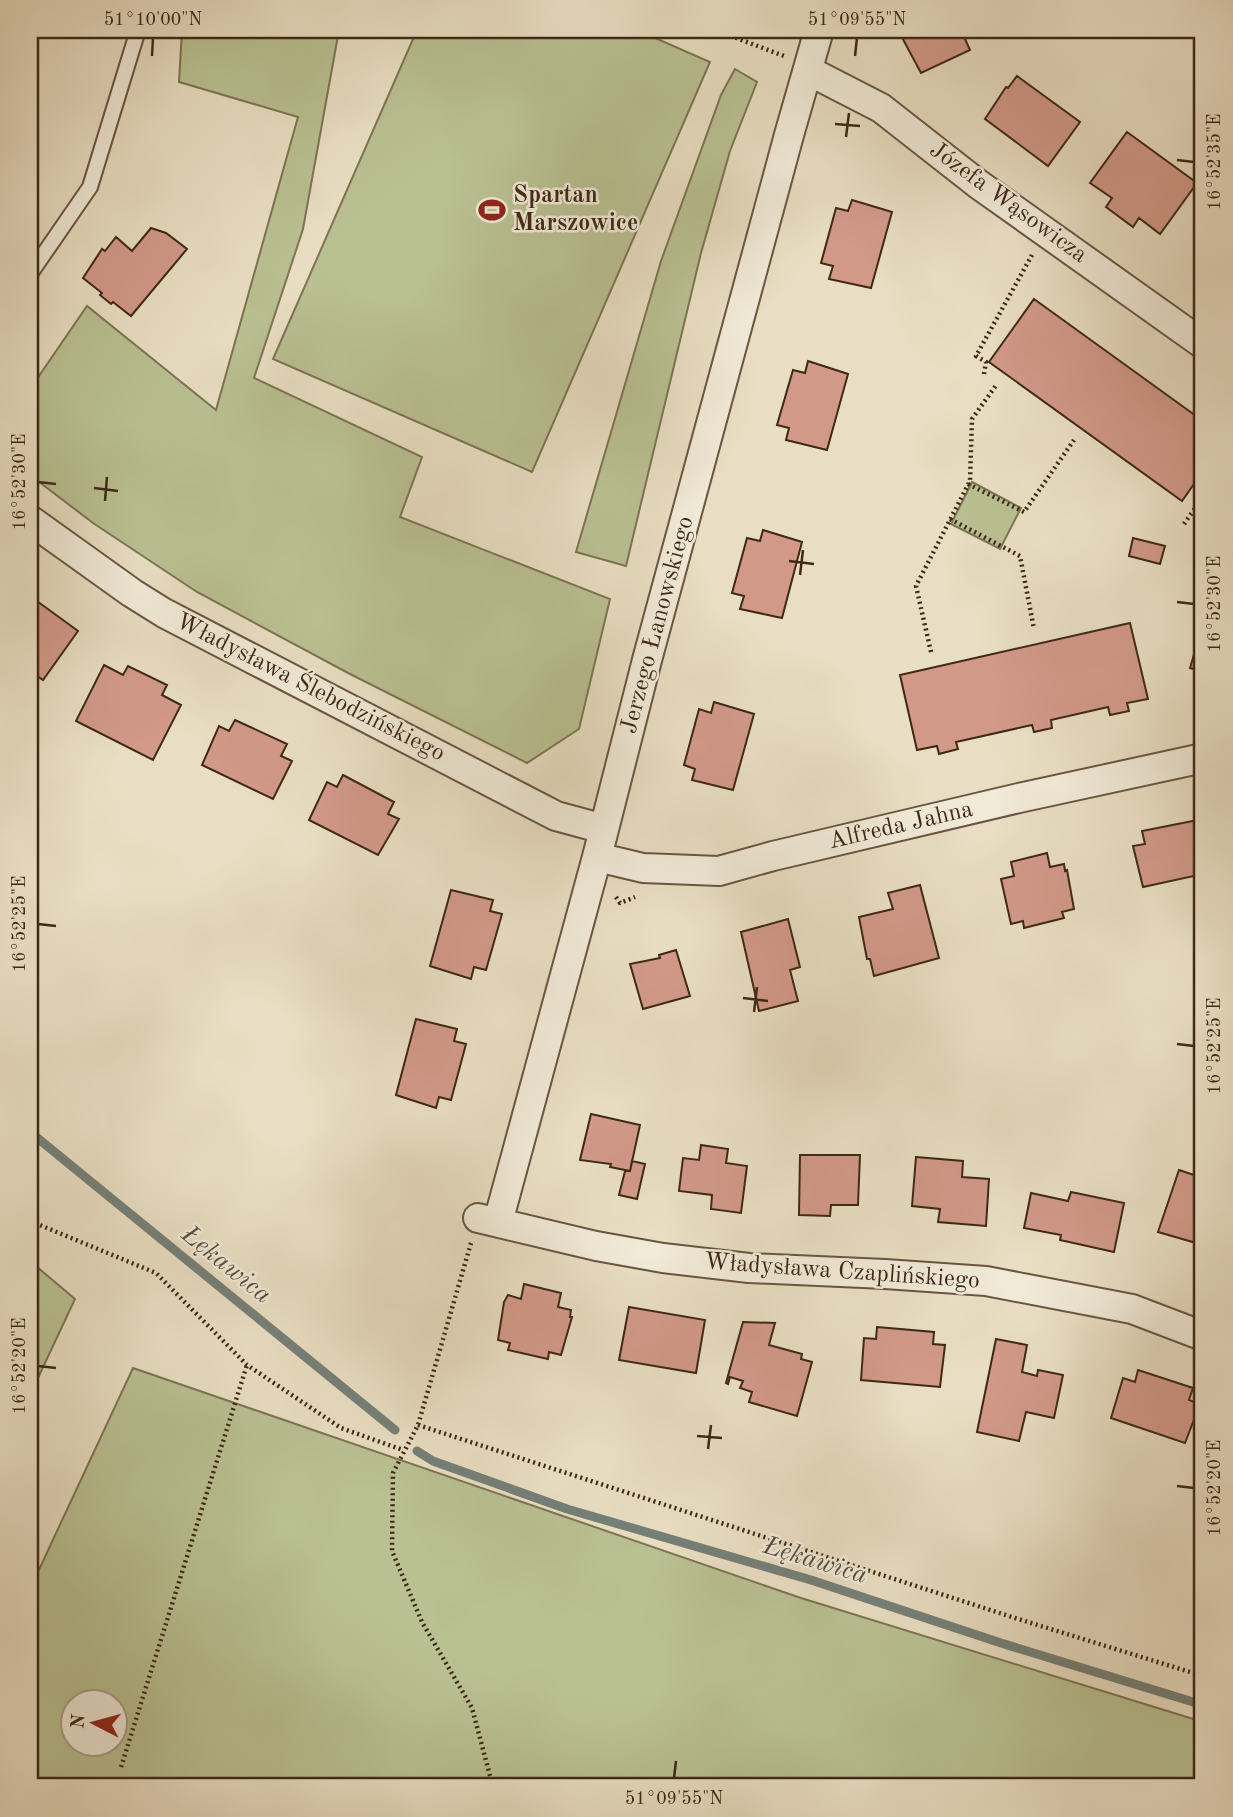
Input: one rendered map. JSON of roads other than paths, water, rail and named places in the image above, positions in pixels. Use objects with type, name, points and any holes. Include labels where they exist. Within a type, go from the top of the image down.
[{"type":"street","name":"Jerzego Łanowskiego","points":[[488,1220],[597,857],[647,660],[819,30]]},
{"type":"street","name":"Józefa Wąsowicza","points":[[808,71],[881,107],[978,184],[1203,344]]},
{"type":"street","name":"Władysława Ślebodzińskiego","points":[[30,520],[164,613],[556,816],[604,829]]},
{"type":"street","name":"Alfreda Jahna","points":[[597,857],[643,869],[719,871],[1006,801],[1203,758]]},
{"type":"street","name":"Władysława Czaplińskiego","points":[[488,1220],[663,1258],[749,1268],[986,1281],[1132,1308],[1203,1336]]},
{"type":"lane","points":[[30,274],[90,187],[138,30]]},
{"type":"waterway","name":"Łękawica","points":[[30,1132],[395,1430]]},
{"type":"waterway","name":"Łękawica","points":[[417,1451],[433,1461],[567,1509],[811,1580],[1001,1643],[1203,1705]]},
{"type":"place","name":"Spartan Marszowice","points":[[492,210]]}]
